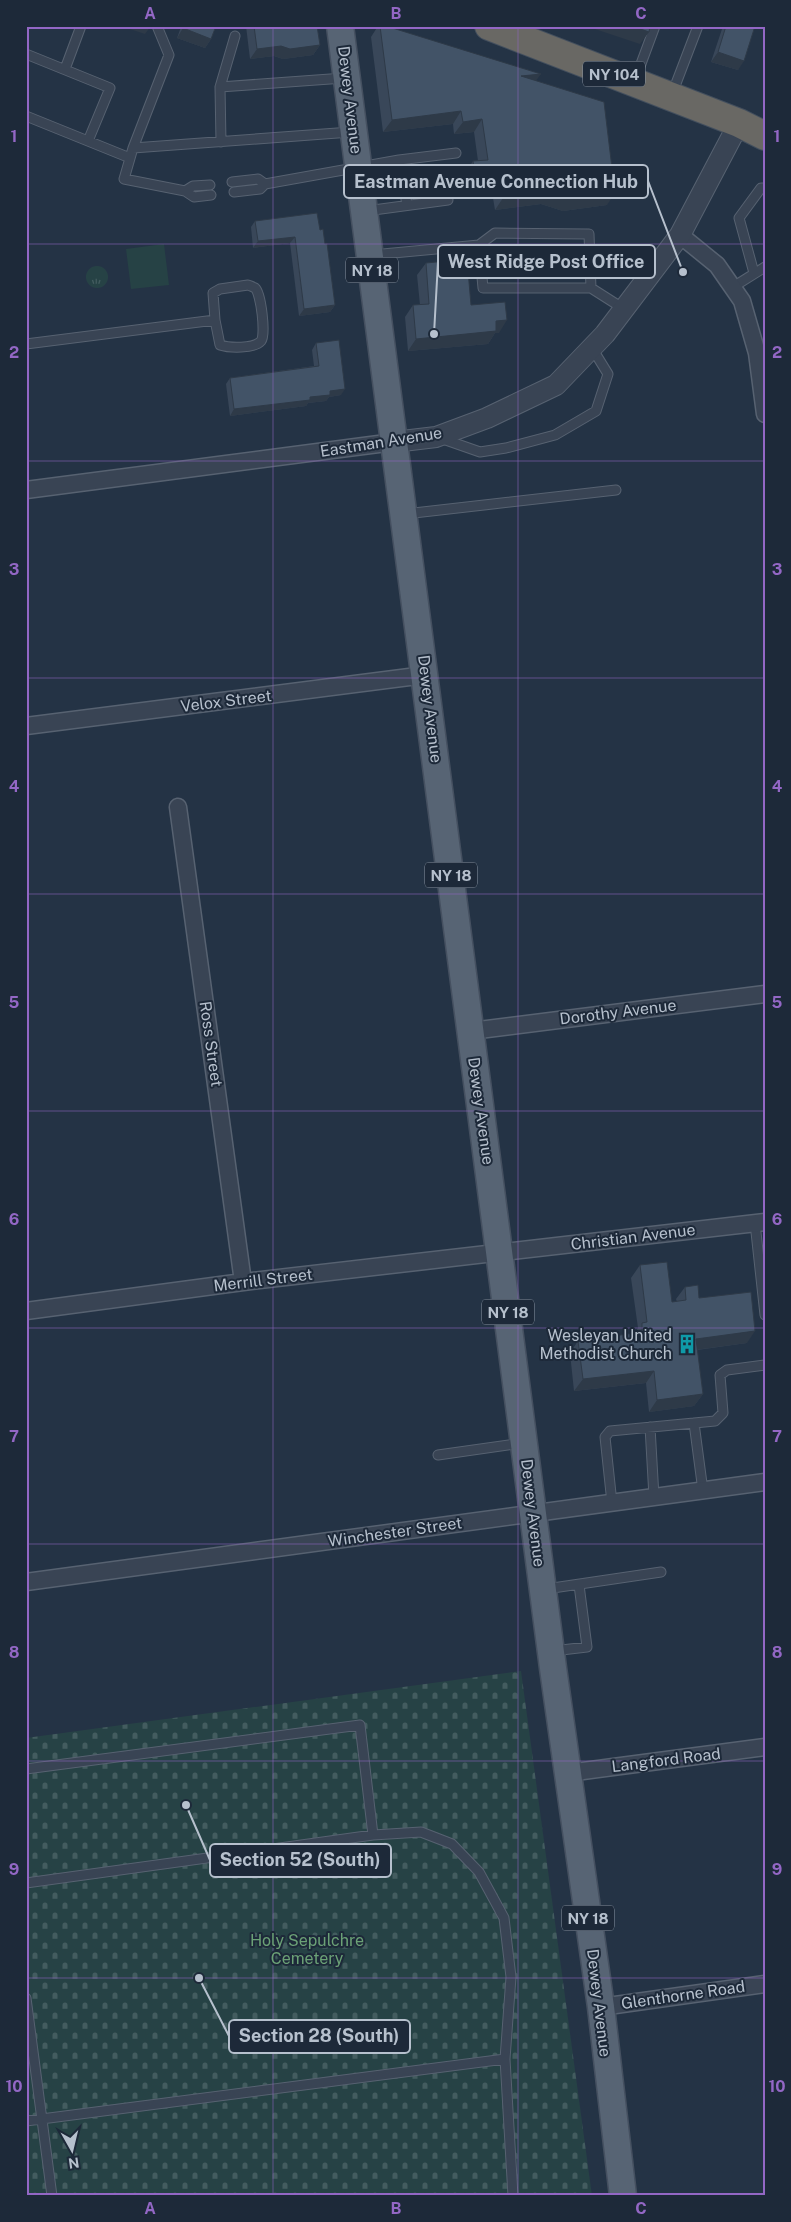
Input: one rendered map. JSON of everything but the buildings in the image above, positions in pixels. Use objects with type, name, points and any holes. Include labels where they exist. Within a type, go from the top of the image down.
[{"type":"highway","name":"NY 104","points":[[494,27],[752,126],[765,136]]},
{"type":"main road","name":"Dewey Avenue","points":[[340,26],[426,675],[551,1651],[601,2007],[623,2196]]},
{"type":"street","name":"Eastman Avenue","points":[[26,490],[436,437],[487,418],[556,385],[624,309],[680,235],[752,126]]},
{"type":"street","points":[[680,235],[717,265],[742,301],[757,353],[765,414]]},
{"type":"street","name":"Velox Street","points":[[26,726],[426,675]]},
{"type":"street","name":"Ross Street","points":[[178,807],[243,1282]]},
{"type":"street","name":"Dorothy Avenue","points":[[471,1030],[765,994]]},
{"type":"street","name":"Christian Avenue","points":[[500,1252],[760,1222]]},
{"type":"street","name":"Merrill Street","points":[[26,1311],[243,1282],[500,1252]]},
{"type":"street","name":"Winchester Street","points":[[26,1582],[765,1482]]},
{"type":"street","name":"Langford Road","points":[[568,1773],[765,1747]]},
{"type":"street","name":"Glenthorne Road","points":[[601,2007],[765,1984]]},
{"type":"lane","points":[[65,69],[81,26]]},
{"type":"lane","points":[[157,26],[169,55],[133,148],[124,179],[185,191],[194,197],[212,195]]},
{"type":"lane","points":[[635,82],[655,26]]},
{"type":"lane","points":[[671,96],[698,26]]},
{"type":"lane","points":[[221,142],[220,87],[235,36]]},
{"type":"lane","points":[[26,54],[110,88],[88,140]]},
{"type":"lane","points":[[220,87],[347,78]]},
{"type":"lane","points":[[26,116],[130,158]]},
{"type":"lane","points":[[133,148],[354,132]]},
{"type":"lane","points":[[234,192],[260,189],[264,184],[358,167],[456,153]]},
{"type":"lane","points":[[400,160],[407,205]]},
{"type":"lane","points":[[232,182],[258,180],[264,184]]},
{"type":"lane","points":[[185,191],[193,186],[210,185]]},
{"type":"lane","points":[[754,273],[739,218],[761,188],[765,188]]},
{"type":"lane","points":[[364,211],[448,200]]},
{"type":"lane","points":[[370,255],[479,245],[495,233],[589,234],[592,288]]},
{"type":"lane","points":[[479,245],[483,288],[592,288],[624,309]]},
{"type":"lane","points":[[733,287],[765,268]]},
{"type":"lane","points":[[248,285],[255,288],[259,295],[264,332],[262,340],[256,344],[227,347],[220,345],[215,320],[213,294],[220,289],[248,285]]},
{"type":"lane","points":[[26,344],[215,320]]},
{"type":"lane","points":[[436,437],[480,452],[497,450],[555,435],[588,416],[596,411],[608,374],[592,347]]},
{"type":"lane","points":[[404,514],[616,490]]},
{"type":"lane","points":[[760,1222],[765,1315]]},
{"type":"lane","points":[[612,1503],[605,1436],[610,1431],[715,1421],[723,1413],[720,1375],[727,1370],[765,1365]]},
{"type":"lane","points":[[694,1423],[703,1491]]},
{"type":"lane","points":[[650,1427],[654,1497]]},
{"type":"lane","points":[[438,1455],[524,1442]]},
{"type":"lane","points":[[543,1590],[661,1572]]},
{"type":"lane","points":[[551,1651],[587,1647],[579,1585]]},
{"type":"lane","points":[[26,1770],[360,1725],[373,1835]]},
{"type":"lane","points":[[26,1883],[373,1835],[421,1832],[452,1844],[479,1872],[504,1918],[511,1977],[505,2059],[513,2196]]},
{"type":"lane","points":[[26,1998],[52,2196]]},
{"type":"lane","points":[[26,2121],[505,2059]]},
{"type":"green space","points":[[164,244],[169,285],[131,289],[126,249]]},
{"type":"green space","points":[[97,266],[105,269],[108,277],[105,285],[97,288],[89,285],[86,277],[89,269]]},
{"type":"green space","name":"Holy Sepulchre Cemetery","points":[[521,1671],[592,2196],[26,2196],[26,1738]]},
{"type":"place","name":"Eastman Avenue Connection Hub","points":[[683,272]]},
{"type":"place","name":"West Ridge Post Office","points":[[434,334]]},
{"type":"place","name":"Wesleyan United Methodist Church","points":[[687,1344]]},
{"type":"place","name":"Section 52 (South)","points":[[186,1805]]},
{"type":"place","name":"Section 28 (South)","points":[[199,1978]]}]
